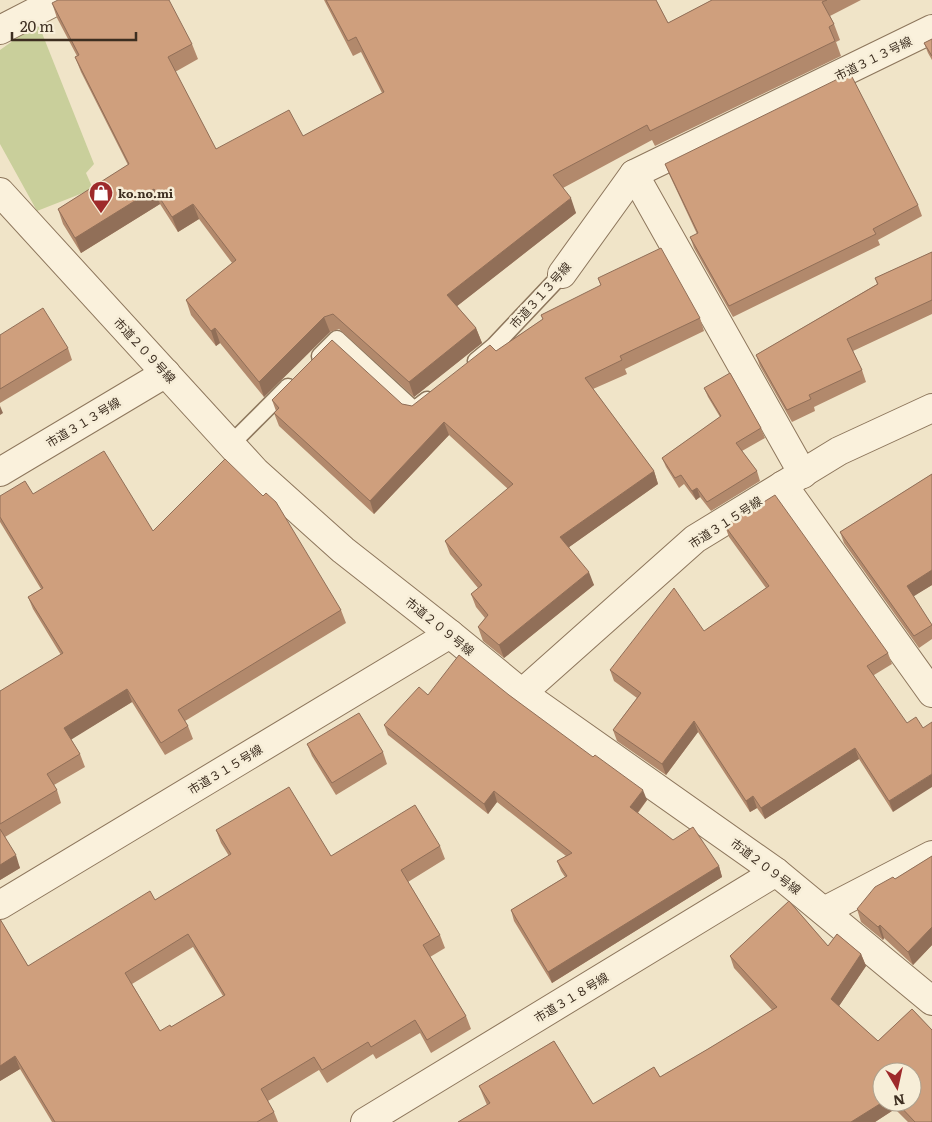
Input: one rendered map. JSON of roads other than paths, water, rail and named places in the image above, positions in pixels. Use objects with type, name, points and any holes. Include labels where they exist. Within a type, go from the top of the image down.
[{"type":"street","points":[[0,30],[58,0]]},
{"type":"street","name":"市道３１３号線","points":[[562,274],[634,174],[932,29]]},
{"type":"street","points":[[634,174],[725,339],[793,479],[932,693]]},
{"type":"street","name":"市道２０９号線","points":[[0,192],[256,472],[342,550],[522,693],[776,872],[932,1002]]},
{"type":"street","name":"市道３１３号線","points":[[0,472],[166,373]]},
{"type":"street","name":"市道３１５号線","points":[[522,693],[695,539],[839,451],[932,408]]},
{"type":"street","name":"市道３１５号線","points":[[0,905],[450,634]]},
{"type":"street","points":[[824,911],[932,855]]},
{"type":"street","name":"市道３１８号線","points":[[365,1122],[776,872]]},
{"type":"lane","name":"市道３１３号線","points":[[465,369],[494,346],[562,274]]},
{"type":"lane","points":[[231,444],[337,339],[414,410],[436,392]]},
{"type":"place","name":"ko.no.mi","points":[[101,214]]}]
